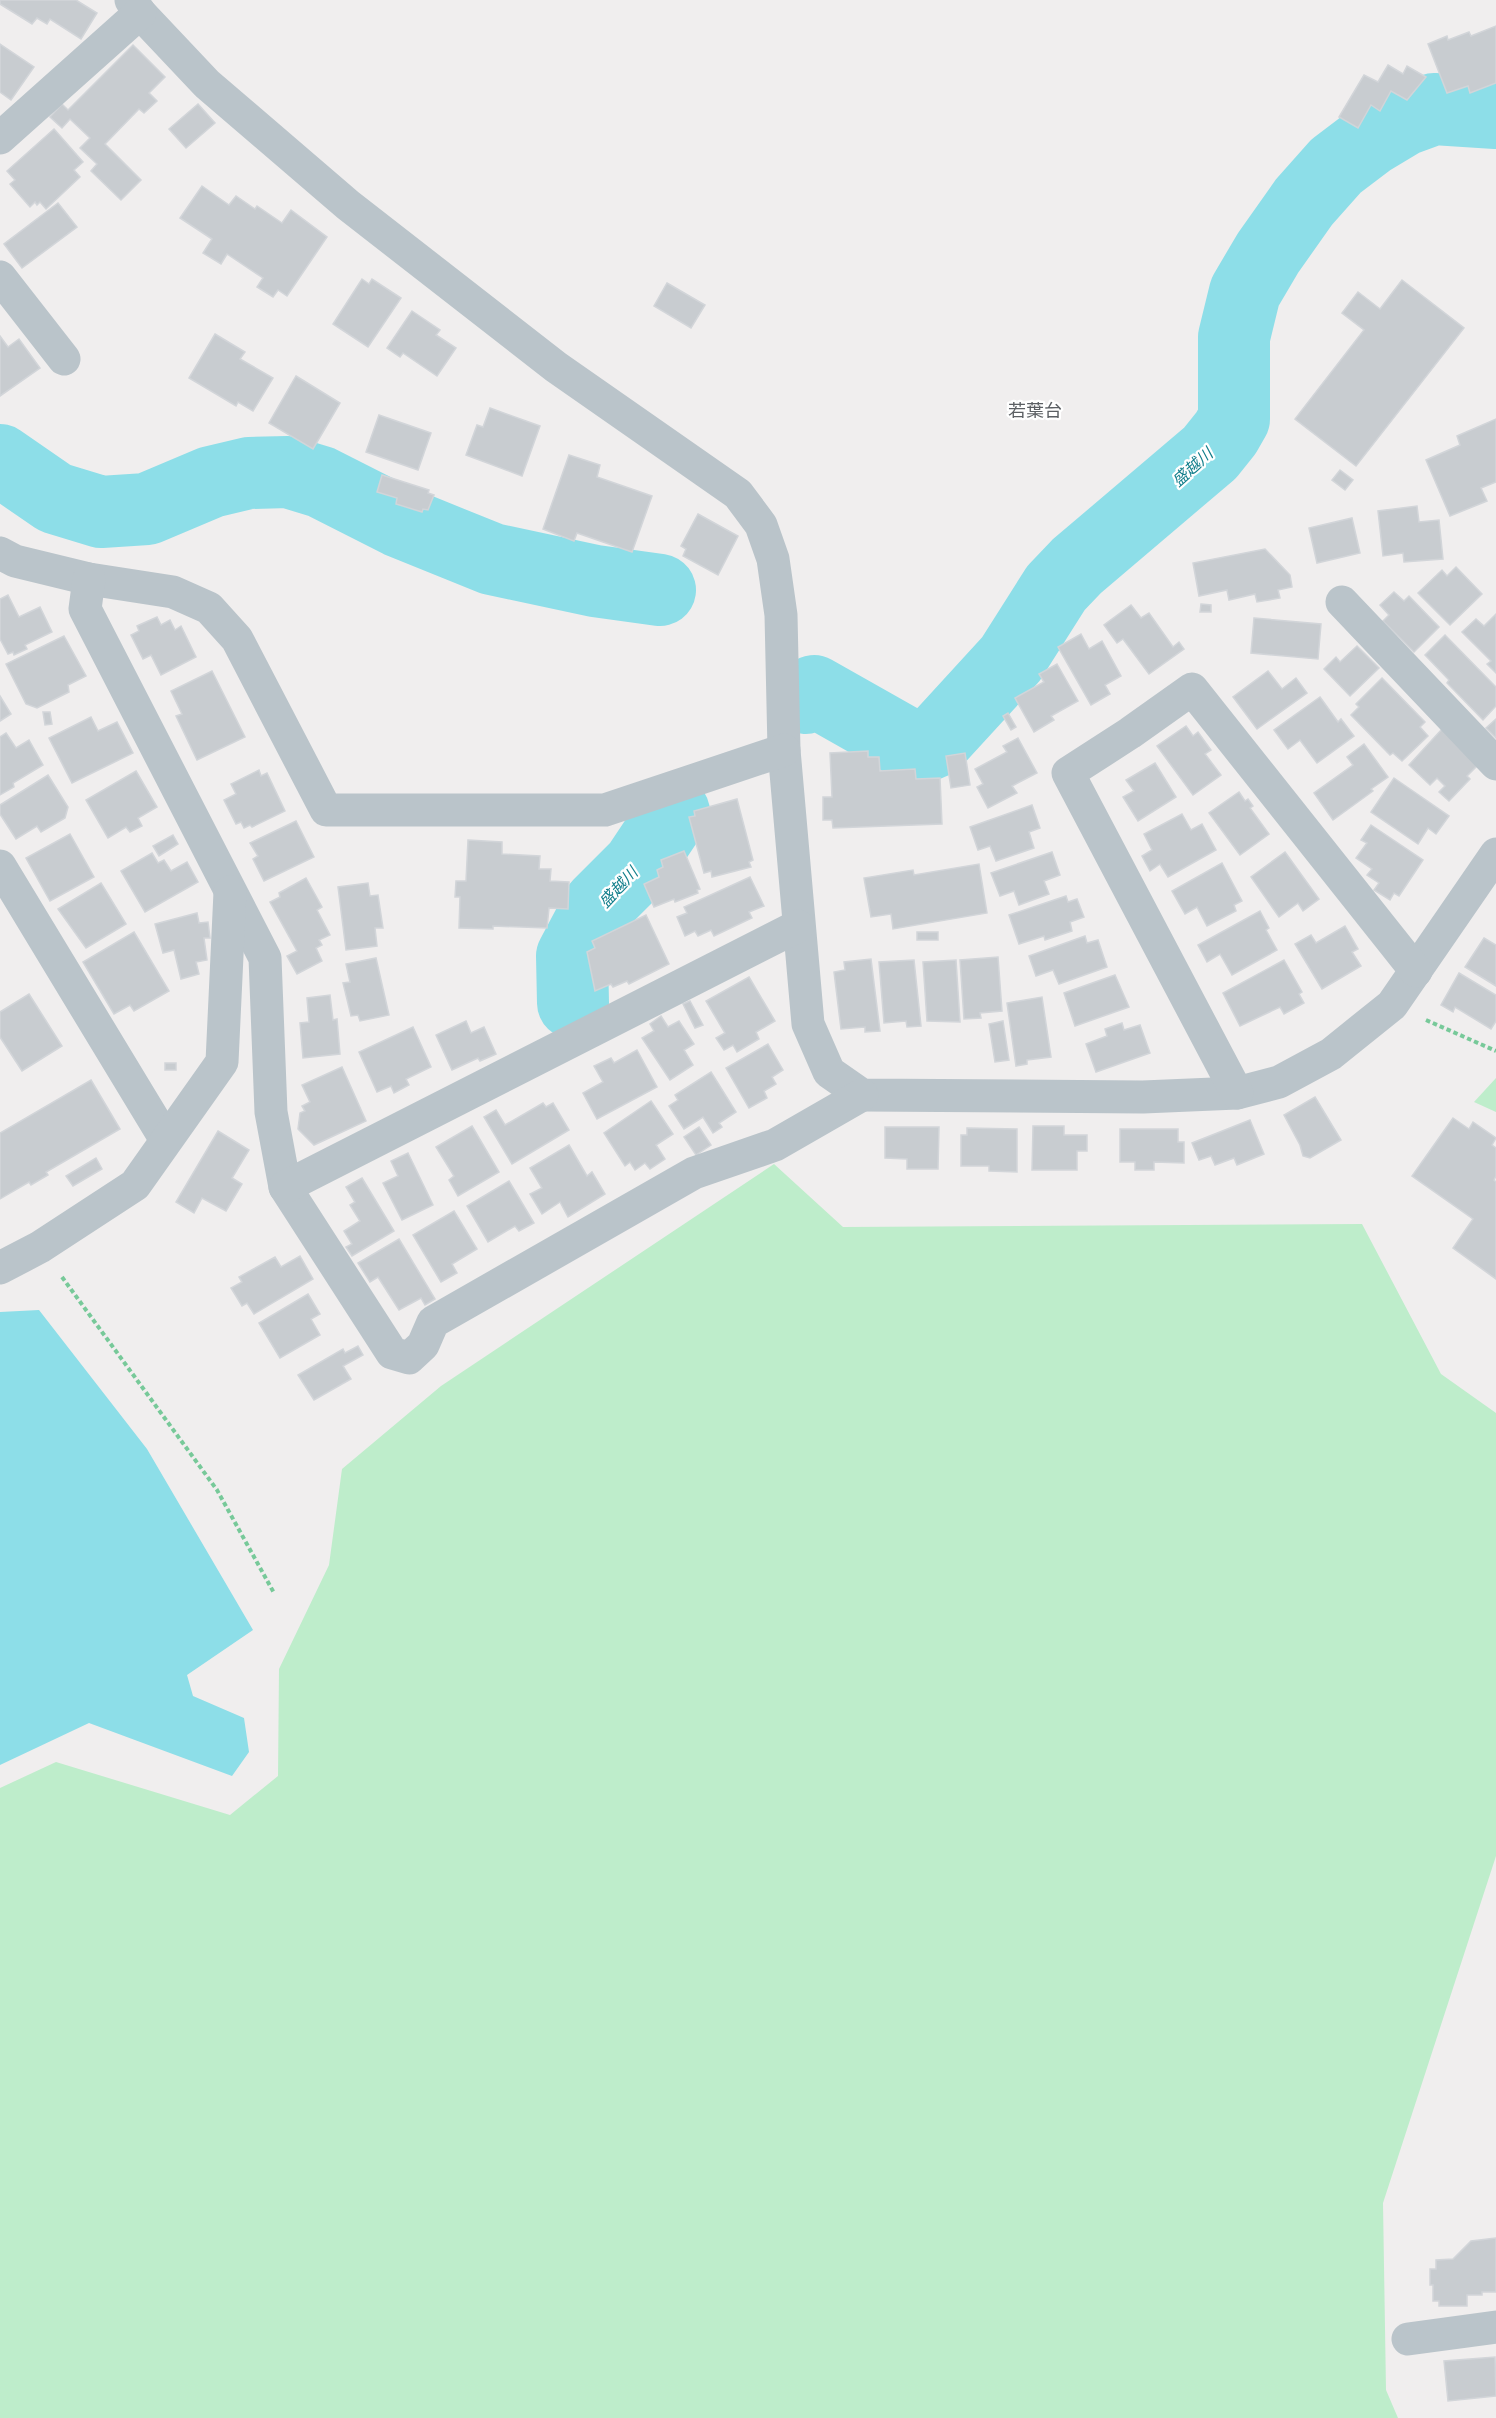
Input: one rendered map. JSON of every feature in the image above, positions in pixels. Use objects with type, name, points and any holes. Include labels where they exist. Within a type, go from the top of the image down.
[{"type":"street","points":[[0,138],[136,6],[207,84],[348,205],[556,367],[738,494],[761,525],[773,559],[781,615],[784,750],[808,1024],[829,1072],[862,1095]]},
{"type":"street","points":[[0,277],[64,359]]},
{"type":"street","points":[[0,553],[15,561],[89,579],[173,592],[209,608],[237,639],[326,810],[605,810],[784,750]]},
{"type":"street","points":[[89,579],[85,609],[265,958],[271,1112],[285,1187],[392,1353],[409,1358],[423,1345],[433,1322],[694,1173],[775,1145],[862,1095],[1143,1097],[1237,1092],[1279,1082],[1331,1054],[1392,1005],[1496,854]]},
{"type":"street","points":[[1342,602],[1496,764]]},
{"type":"street","points":[[1237,1092],[1068,773],[1192,689],[1416,971]]},
{"type":"street","points":[[0,866],[166,1140]]},
{"type":"street","points":[[0,1268],[40,1247],[135,1185],[222,1062],[230,891]]},
{"type":"street","points":[[285,1187],[798,926]]},
{"type":"street","points":[[1408,2339],[1496,2327]]},
{"type":"path","points":[[1416,1016],[1496,1051]]},
{"type":"path","points":[[40,1247],[217,1490],[274,1593]]},
{"type":"green space","points":[[1496,1078],[1496,1112],[1474,1102]]},
{"type":"green space","points":[[774,1164],[843,1227],[1362,1224],[1441,1374],[1496,1413],[1496,1856],[1383,2203],[1386,2390],[1398,2418],[0,2418],[0,1788],[56,1762],[230,1815],[278,1776],[279,1669],[329,1565],[342,1469],[441,1386]]},
{"type":"water","points":[[39,1310],[147,1449],[253,1630],[187,1675],[193,1696],[244,1718],[249,1752],[232,1776],[89,1723],[0,1765],[0,1312]]},
{"type":"building","points":[[0,0],[76,0],[97,13],[81,39],[50,19],[47,24],[37,18],[32,24],[0,4]]},
{"type":"building","points":[[1496,26],[1496,83],[1470,93],[1468,86],[1447,93],[1428,44],[1447,36],[1448,40],[1469,32],[1471,36]]},
{"type":"building","points":[[0,44],[34,67],[11,100],[0,92]]},
{"type":"building","points":[[133,45],[165,77],[149,93],[157,101],[144,113],[139,109],[105,144],[141,180],[121,200],[91,171],[97,164],[80,148],[90,138],[70,119],[62,128],[50,117],[62,104],[68,110]]},
{"type":"building","points":[[1388,65],[1403,74],[1407,66],[1426,77],[1407,100],[1391,91],[1380,111],[1371,105],[1358,128],[1339,117],[1364,75],[1378,82]]},
{"type":"building","points":[[198,104],[215,123],[186,148],[169,129]]},
{"type":"building","points":[[54,129],[83,162],[74,170],[80,177],[46,209],[40,202],[37,205],[35,202],[30,207],[10,184],[15,180],[7,171]]},
{"type":"building","points":[[202,186],[229,205],[236,196],[255,209],[257,206],[282,223],[291,210],[327,237],[287,296],[278,290],[273,297],[257,287],[263,278],[227,254],[221,264],[203,253],[212,239],[180,218]]},
{"type":"building","points":[[58,203],[77,227],[22,268],[4,244]]},
{"type":"building","points":[[362,279],[369,284],[372,279],[401,298],[368,347],[333,324]]},
{"type":"building","points":[[1402,280],[1464,328],[1356,466],[1295,419],[1364,330],[1342,313],[1358,292],[1380,309]]},
{"type":"building","points":[[667,283],[705,305],[691,328],[654,306]]},
{"type":"building","points":[[412,311],[440,330],[436,335],[456,348],[437,376],[403,353],[400,357],[387,348]]},
{"type":"building","points":[[215,334],[245,352],[240,359],[273,378],[253,411],[238,402],[236,406],[189,378]]},
{"type":"building","points":[[0,336],[8,347],[19,339],[40,368],[0,396]]},
{"type":"building","points":[[296,376],[340,403],[313,449],[269,423]]},
{"type":"building","points":[[490,408],[540,426],[522,476],[466,455],[477,425],[483,427]]},
{"type":"building","points":[[379,415],[431,433],[418,470],[366,452]]},
{"type":"building","points":[[1496,419],[1496,482],[1481,488],[1487,501],[1450,516],[1426,460],[1460,445],[1457,436]]},
{"type":"building","points":[[569,455],[600,465],[597,477],[652,496],[632,552],[577,533],[574,541],[543,529]]},
{"type":"building","points":[[1340,470],[1353,480],[1345,490],[1332,480]]},
{"type":"building","points":[[382,475],[429,490],[428,493],[434,495],[428,510],[423,509],[422,512],[396,504],[397,498],[377,492]]},
{"type":"building","points":[[1417,506],[1419,522],[1439,520],[1443,559],[1404,562],[1403,553],[1383,556],[1378,511]]},
{"type":"building","points":[[698,514],[738,536],[718,575],[683,556],[686,549],[681,546]]},
{"type":"building","points":[[1352,518],[1360,553],[1317,563],[1309,528]]},
{"type":"building","points":[[1265,549],[1290,575],[1292,587],[1278,590],[1280,598],[1257,602],[1255,594],[1229,600],[1227,590],[1199,596],[1193,563]]},
{"type":"building","points":[[1456,567],[1482,594],[1450,625],[1418,593],[1442,570],[1447,576]]},
{"type":"building","points":[[1394,592],[1404,601],[1409,596],[1439,627],[1414,652],[1383,621],[1389,615],[1380,605]]},
{"type":"building","points":[[8,595],[19,617],[40,607],[52,632],[25,645],[27,649],[14,655],[13,652],[8,654],[0,639],[0,599]]},
{"type":"building","points":[[1201,604],[1211,605],[1211,612],[1200,612]]},
{"type":"building","points":[[1131,605],[1141,618],[1149,613],[1173,647],[1179,642],[1184,649],[1149,674],[1123,639],[1117,643],[1104,625]]},
{"type":"building","points":[[1496,614],[1496,673],[1487,664],[1491,661],[1462,632],[1476,619],[1484,626]]},
{"type":"building","points":[[157,617],[161,625],[170,620],[175,630],[181,626],[196,657],[161,675],[151,655],[143,659],[131,635],[139,631],[137,626]]},
{"type":"building","points":[[1254,618],[1321,624],[1318,659],[1251,653]]},
{"type":"building","points":[[1081,634],[1089,649],[1102,641],[1121,676],[1105,685],[1110,694],[1091,705],[1058,647]]},
{"type":"building","points":[[1445,635],[1496,687],[1496,706],[1483,720],[1447,683],[1449,680],[1425,655]]},
{"type":"building","points":[[64,636],[86,676],[68,685],[69,692],[37,708],[26,704],[6,664]]},
{"type":"building","points":[[1357,646],[1379,668],[1350,696],[1324,669],[1336,657],[1340,662]]},
{"type":"building","points":[[1057,664],[1078,701],[1051,716],[1054,720],[1034,732],[1015,698],[1044,682],[1039,674]]},
{"type":"building","points":[[212,671],[245,737],[197,760],[176,716],[182,714],[171,691]]},
{"type":"building","points":[[1268,671],[1282,689],[1296,678],[1307,693],[1257,729],[1233,697]]},
{"type":"building","points":[[1382,678],[1425,722],[1420,727],[1428,736],[1402,761],[1393,753],[1390,755],[1351,715],[1359,707],[1356,704]]},
{"type":"building","points":[[0,696],[11,714],[0,721]]},
{"type":"building","points":[[1320,697],[1338,722],[1341,719],[1354,736],[1317,763],[1300,740],[1288,749],[1274,730]]},
{"type":"building","points":[[43,712],[50,712],[52,724],[45,725]]},
{"type":"building","points":[[1008,713],[1016,727],[1011,730],[1003,716]]},
{"type":"building","points":[[91,717],[98,731],[117,722],[133,753],[72,783],[49,738]]},
{"type":"building","points":[[1496,719],[1496,738],[1486,728]]},
{"type":"building","points":[[1186,726],[1193,736],[1198,732],[1211,750],[1205,754],[1221,775],[1193,795],[1157,746]]},
{"type":"building","points":[[1442,729],[1479,764],[1467,776],[1470,779],[1449,801],[1439,792],[1445,786],[1437,778],[1430,785],[1409,765]]},
{"type":"building","points":[[6,733],[16,748],[29,740],[43,765],[13,783],[14,787],[0,795],[0,737]]},
{"type":"building","points":[[1018,738],[1037,773],[1012,786],[1017,793],[988,808],[977,787],[983,784],[975,769],[1007,752],[1003,746]]},
{"type":"building","points":[[1364,744],[1388,777],[1333,820],[1314,793],[1353,765],[1347,757]]},
{"type":"building","points":[[868,751],[868,757],[879,757],[880,771],[915,769],[916,779],[940,778],[942,824],[833,828],[832,820],[823,820],[823,797],[832,797],[830,753]]},
{"type":"building","points":[[965,753],[970,785],[951,788],[946,756]]},
{"type":"building","points":[[1155,763],[1176,797],[1138,821],[1123,797],[1134,791],[1126,780]]},
{"type":"building","points":[[259,770],[261,776],[267,773],[285,811],[252,827],[250,825],[244,828],[241,822],[236,824],[224,800],[236,794],[231,784]]},
{"type":"building","points":[[136,771],[157,807],[138,818],[142,826],[130,832],[126,827],[108,838],[86,800]]},
{"type":"building","points":[[48,775],[68,807],[65,818],[41,832],[37,826],[16,839],[0,814],[0,805]]},
{"type":"building","points":[[1394,778],[1449,816],[1436,834],[1428,828],[1418,844],[1371,812]]},
{"type":"building","points":[[1239,792],[1245,801],[1248,799],[1253,806],[1250,808],[1269,834],[1240,855],[1209,813]]},
{"type":"building","points":[[737,799],[753,860],[749,862],[751,867],[712,877],[711,871],[704,873],[689,817],[695,816],[694,811]]},
{"type":"building","points":[[1032,805],[1040,828],[1029,832],[1034,848],[996,861],[990,846],[978,850],[970,827]]},
{"type":"building","points":[[1182,814],[1191,830],[1202,824],[1216,850],[1168,877],[1160,864],[1150,871],[1142,856],[1152,850],[1144,834]]},
{"type":"building","points":[[296,821],[314,857],[264,881],[253,859],[258,856],[250,843]]},
{"type":"building","points":[[1371,825],[1423,860],[1399,896],[1394,893],[1390,900],[1374,890],[1379,883],[1367,875],[1372,869],[1356,858],[1367,843],[1361,840]]},
{"type":"building","points":[[70,834],[94,877],[50,901],[26,858]]},
{"type":"building","points":[[173,835],[178,844],[159,856],[153,846]]},
{"type":"building","points":[[468,840],[502,842],[502,854],[540,856],[539,869],[551,869],[550,881],[569,882],[568,909],[549,908],[547,928],[493,926],[493,929],[459,928],[460,897],[455,897],[456,881],[466,881]]},
{"type":"building","points":[[684,851],[700,889],[697,890],[698,893],[654,907],[644,884],[659,877],[657,870],[663,867],[661,860]]},
{"type":"building","points":[[1052,852],[1060,875],[1044,881],[1049,894],[1019,905],[1014,891],[1000,896],[991,873]]},
{"type":"building","points":[[1285,852],[1319,899],[1303,911],[1298,903],[1279,917],[1251,877]]},
{"type":"building","points":[[152,853],[158,863],[164,860],[171,871],[187,862],[198,882],[145,912],[121,871]]},
{"type":"building","points":[[1222,863],[1242,901],[1234,905],[1236,911],[1207,926],[1197,907],[1185,914],[1172,891]]},
{"type":"building","points":[[979,864],[987,913],[893,929],[891,914],[871,917],[864,878],[913,870],[914,875]]},
{"type":"building","points":[[750,877],[764,906],[749,912],[752,918],[714,936],[711,930],[698,936],[695,931],[685,936],[677,917],[687,913],[684,907]]},
{"type":"building","points":[[306,878],[322,907],[317,910],[330,935],[319,940],[322,945],[316,948],[322,961],[297,974],[287,956],[297,951],[270,902],[280,897],[279,893]]},
{"type":"building","points":[[101,883],[126,924],[86,948],[58,909]]},
{"type":"building","points":[[368,883],[370,896],[378,895],[383,928],[375,928],[377,946],[346,950],[338,887]]},
{"type":"building","points":[[1066,896],[1068,902],[1077,899],[1084,917],[1070,922],[1072,931],[1045,940],[1044,936],[1019,944],[1009,915]]},
{"type":"building","points":[[1260,911],[1269,928],[1266,930],[1277,950],[1232,975],[1220,954],[1207,962],[1198,945]]},
{"type":"building","points":[[197,913],[199,923],[208,922],[210,938],[204,938],[207,960],[196,962],[199,974],[181,979],[174,950],[163,953],[155,924]]},
{"type":"building","points":[[646,915],[669,964],[629,984],[627,981],[613,987],[611,984],[595,991],[587,952],[595,948],[592,941]]},
{"type":"building","points":[[1345,926],[1358,949],[1352,952],[1361,966],[1322,989],[1295,944],[1311,935],[1316,943]]},
{"type":"building","points":[[134,932],[169,991],[134,1011],[130,1005],[114,1014],[83,962]]},
{"type":"building","points":[[917,932],[938,932],[938,940],[917,940]]},
{"type":"building","points":[[1085,936],[1087,943],[1098,940],[1107,967],[1059,984],[1053,970],[1036,976],[1029,956]]},
{"type":"building","points":[[1484,938],[1496,945],[1496,986],[1465,967]]},
{"type":"building","points":[[998,957],[1002,1011],[980,1013],[981,1018],[964,1019],[960,960]]},
{"type":"building","points":[[376,958],[389,1015],[360,1021],[358,1015],[351,1016],[343,983],[350,982],[346,964]]},
{"type":"building","points":[[871,959],[880,1031],[865,1032],[865,1027],[841,1029],[834,972],[845,970],[844,962]]},
{"type":"building","points":[[914,960],[921,1026],[907,1027],[906,1021],[884,1023],[879,962]]},
{"type":"building","points":[[956,960],[960,1022],[927,1021],[923,962]]},
{"type":"building","points":[[1284,960],[1302,992],[1299,994],[1304,1003],[1284,1014],[1280,1007],[1240,1026],[1223,993]]},
{"type":"building","points":[[1459,973],[1496,995],[1496,1021],[1491,1029],[1455,1007],[1453,1012],[1441,1005]]},
{"type":"building","points":[[1115,975],[1129,1007],[1075,1026],[1064,993]]},
{"type":"building","points":[[749,977],[775,1021],[756,1032],[759,1039],[737,1052],[733,1045],[724,1050],[716,1038],[725,1033],[706,1001]]},
{"type":"building","points":[[29,994],[62,1046],[22,1071],[0,1037],[0,1012]]},
{"type":"building","points":[[330,995],[333,1020],[337,1019],[340,1054],[303,1058],[300,1023],[309,1022],[307,998]]},
{"type":"building","points":[[1042,997],[1051,1057],[1027,1060],[1027,1064],[1016,1066],[1007,1003]]},
{"type":"building","points":[[690,1001],[703,1025],[695,1028],[683,1004]]},
{"type":"building","points":[[661,1016],[668,1027],[679,1021],[694,1044],[684,1050],[693,1065],[670,1080],[642,1038],[654,1031],[650,1024]]},
{"type":"building","points":[[466,1021],[471,1033],[484,1027],[496,1054],[480,1061],[478,1058],[452,1070],[436,1035]]},
{"type":"building","points":[[1003,1021],[1009,1060],[995,1062],[989,1024]]},
{"type":"building","points":[[1122,1023],[1124,1030],[1140,1025],[1150,1053],[1096,1072],[1086,1044],[1107,1036],[1105,1029]]},
{"type":"building","points":[[413,1027],[431,1067],[406,1079],[409,1085],[394,1093],[391,1086],[377,1092],[359,1052]]},
{"type":"building","points":[[768,1044],[783,1070],[772,1077],[776,1084],[764,1091],[767,1098],[749,1108],[726,1068]]},
{"type":"building","points":[[637,1050],[657,1087],[597,1119],[583,1093],[603,1082],[594,1066],[611,1058],[614,1063]]},
{"type":"building","points":[[165,1063],[176,1063],[176,1070],[165,1070]]},
{"type":"building","points":[[342,1067],[366,1121],[314,1145],[298,1129],[300,1113],[305,1111],[302,1106],[310,1102],[302,1085]]},
{"type":"building","points":[[711,1072],[736,1112],[719,1123],[722,1127],[713,1133],[703,1117],[684,1129],[669,1106],[678,1100],[675,1095]]},
{"type":"building","points":[[91,1080],[120,1129],[46,1172],[48,1175],[31,1185],[29,1182],[0,1199],[0,1133]]},
{"type":"building","points":[[1315,1097],[1341,1140],[1310,1158],[1303,1156],[1300,1145],[1284,1115]]},
{"type":"building","points":[[651,1101],[673,1134],[656,1145],[665,1159],[650,1169],[645,1163],[635,1170],[630,1162],[625,1166],[604,1133]]},
{"type":"building","points":[[543,1103],[546,1107],[553,1103],[569,1130],[512,1164],[484,1117],[496,1110],[505,1125]]},
{"type":"building","points":[[1453,1118],[1469,1129],[1473,1122],[1496,1138],[1492,1145],[1496,1148],[1494,1180],[1496,1182],[1496,1279],[1453,1248],[1473,1219],[1412,1176]]},
{"type":"building","points":[[1250,1120],[1264,1154],[1237,1165],[1234,1158],[1215,1165],[1211,1156],[1199,1160],[1192,1143]]},
{"type":"building","points":[[472,1126],[499,1172],[458,1196],[449,1180],[454,1176],[436,1147]]},
{"type":"building","points":[[1033,1126],[1064,1126],[1064,1135],[1087,1135],[1087,1151],[1077,1151],[1077,1170],[1032,1170]]},
{"type":"building","points":[[699,1127],[711,1145],[696,1155],[684,1137]]},
{"type":"building","points":[[885,1127],[939,1127],[938,1169],[907,1169],[907,1159],[885,1158]]},
{"type":"building","points":[[967,1128],[1017,1129],[1017,1172],[989,1171],[989,1166],[961,1166],[961,1135],[967,1135]]},
{"type":"building","points":[[1120,1129],[1178,1129],[1178,1142],[1184,1142],[1184,1163],[1154,1162],[1154,1170],[1135,1170],[1135,1162],[1120,1162]]},
{"type":"building","points":[[218,1131],[249,1150],[232,1178],[242,1184],[226,1211],[202,1198],[194,1213],[176,1202]]},
{"type":"building","points":[[569,1145],[587,1176],[592,1172],[605,1194],[568,1217],[560,1202],[542,1214],[530,1194],[542,1188],[530,1168]]},
{"type":"building","points":[[408,1153],[433,1205],[402,1220],[383,1183],[398,1176],[391,1161]]},
{"type":"building","points":[[96,1158],[102,1169],[73,1186],[66,1176]]},
{"type":"building","points":[[362,1178],[394,1231],[352,1256],[346,1247],[352,1244],[344,1231],[360,1221],[350,1205],[355,1202],[346,1187]]},
{"type":"building","points":[[509,1181],[534,1223],[519,1231],[515,1226],[488,1242],[467,1206]]},
{"type":"building","points":[[454,1211],[477,1249],[452,1264],[457,1273],[441,1282],[413,1235]]},
{"type":"building","points":[[399,1239],[435,1299],[425,1305],[421,1298],[399,1310],[378,1277],[370,1282],[358,1263]]},
{"type":"building","points":[[300,1256],[313,1279],[254,1314],[247,1303],[242,1306],[231,1288],[242,1282],[239,1277],[275,1257],[281,1267]]},
{"type":"building","points":[[308,1294],[320,1314],[311,1319],[320,1335],[280,1358],[259,1323]]},
{"type":"building","points":[[358,1346],[363,1355],[343,1366],[351,1379],[314,1400],[298,1375],[343,1349],[345,1353]]},
{"type":"building","points":[[1496,2238],[1496,2292],[1467,2295],[1467,2306],[1439,2306],[1439,2301],[1433,2301],[1430,2269],[1436,2269],[1436,2260],[1453,2259],[1471,2241]]},
{"type":"building","points":[[1495,2357],[1496,2396],[1448,2401],[1444,2361]]},
{"type":"waterway","name":"盛越川","points":[[806,698],[814,691],[906,743],[921,748],[935,742],[1011,659],[1056,588],[1077,566],[1210,453],[1226,433],[1234,419],[1234,337],[1245,292],[1268,253],[1304,202],[1336,166],[1369,141],[1404,120],[1434,109],[1496,113]]},
{"type":"waterway","points":[[0,460],[55,498],[101,512],[147,509],[211,482],[249,473],[288,472],[321,482],[398,521],[492,559],[595,581],[660,590]]},
{"type":"waterway","name":"盛越川","points":[[573,1003],[572,956],[599,905],[638,866],[674,812]]},
{"type":"district","name":"若葉台","points":[[1035,411]]}]
